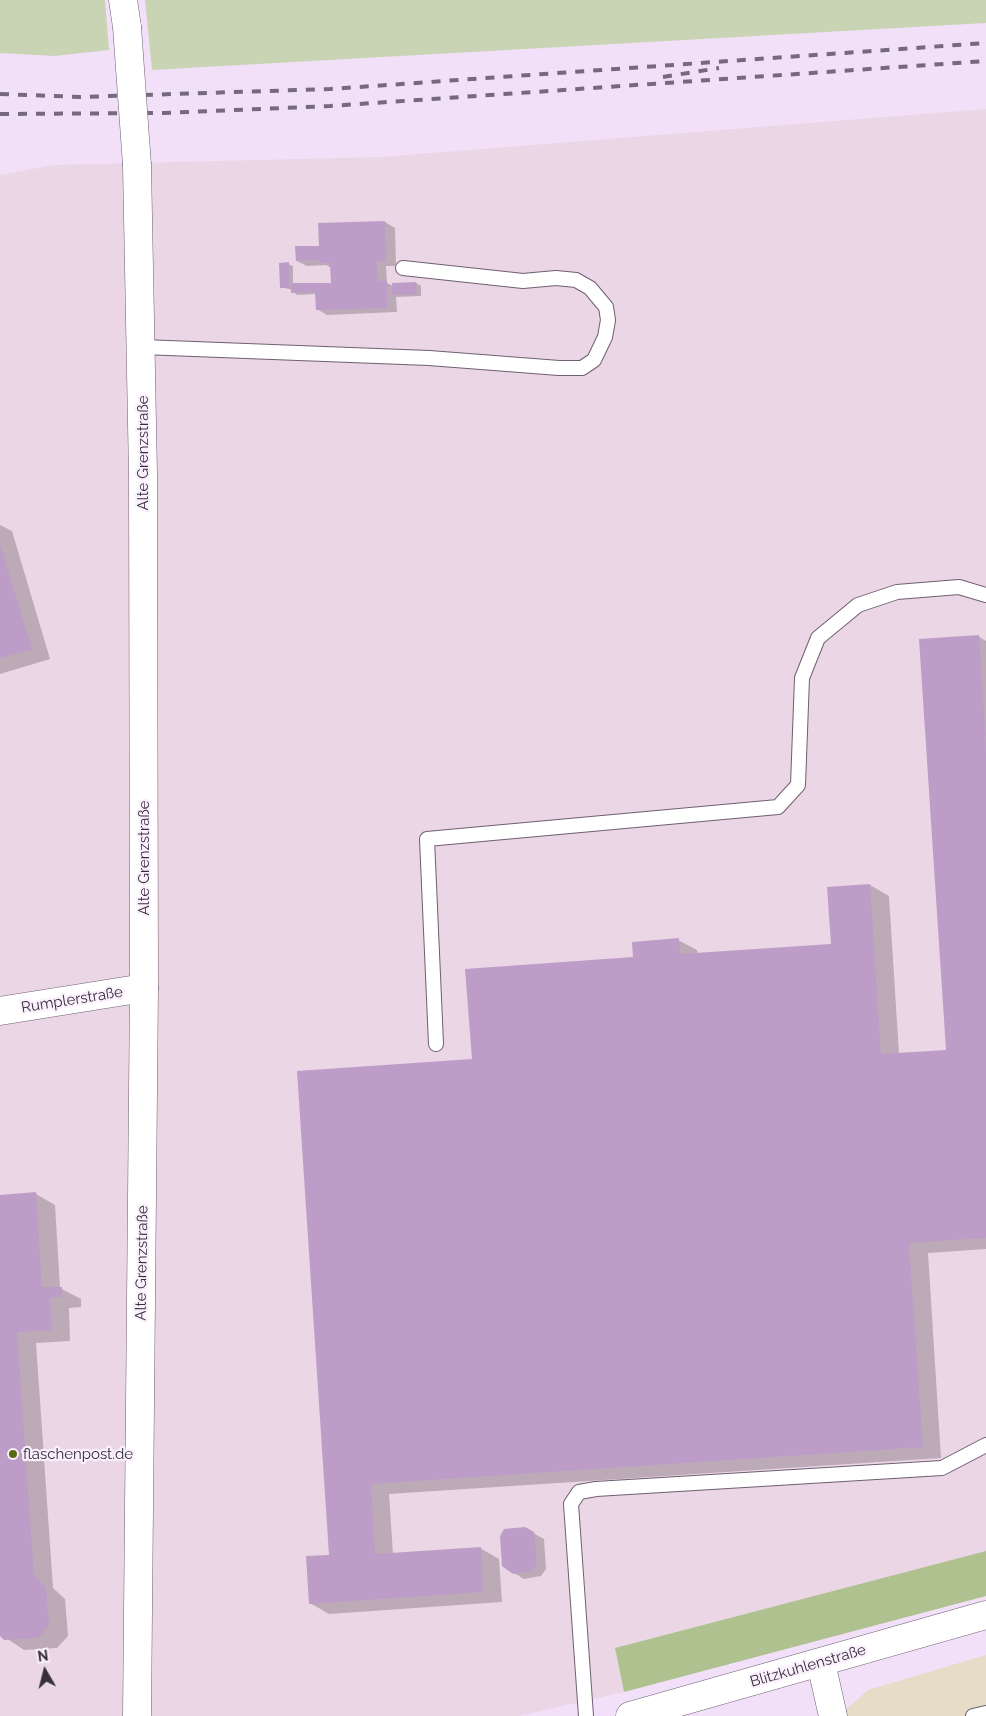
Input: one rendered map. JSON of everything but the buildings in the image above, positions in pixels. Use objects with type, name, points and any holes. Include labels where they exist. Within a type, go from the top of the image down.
[{"type":"street","name":"Alte Grenzstraße","points":[[124,0],[137,165],[142,347],[144,988],[138,1716]]},
{"type":"street","name":"Rumplerstraße","points":[[0,1011],[144,988]]},
{"type":"street","name":"Blitzkuhlenstraße","points":[[630,1716],[986,1615]]},
{"type":"street","points":[[821,1663],[833,1716]]},
{"type":"lane","points":[[142,347],[429,358],[582,368],[594,360],[605,337],[608,320],[606,307],[590,288],[576,280],[556,278],[523,281],[402,268]]},
{"type":"lane","points":[[436,1044],[426,839],[778,807],[798,785],[802,678],[818,638],[858,605],[897,592],[959,587],[986,596]]},
{"type":"lane","points":[[586,1716],[571,1504],[578,1492],[596,1489],[942,1468],[986,1445]]},
{"type":"lane","points":[[973,1716],[986,1713]]},
{"type":"shaded area","points":[[986,109],[986,1551],[615,1648],[624,1692],[519,1716],[0,1716],[0,175],[54,165],[381,157]]},
{"type":"shaded area","points":[[986,1655],[986,1716],[839,1716],[868,1690]]},
{"type":"green space","points":[[0,0],[105,0],[109,50],[54,56],[0,53]]},
{"type":"green space","points":[[145,0],[986,0],[986,23],[152,70]]},
{"type":"green space","points":[[986,1551],[986,1596],[624,1692],[615,1648]]},
{"type":"railway","points":[[0,94],[80,97],[330,89],[986,43]]},
{"type":"railway","points":[[0,114],[163,113],[330,106],[986,61]]},
{"type":"railway","points":[[663,77],[719,68]]},
{"type":"place","name":"flaschenpost.de","points":[[13,1454]]}]
